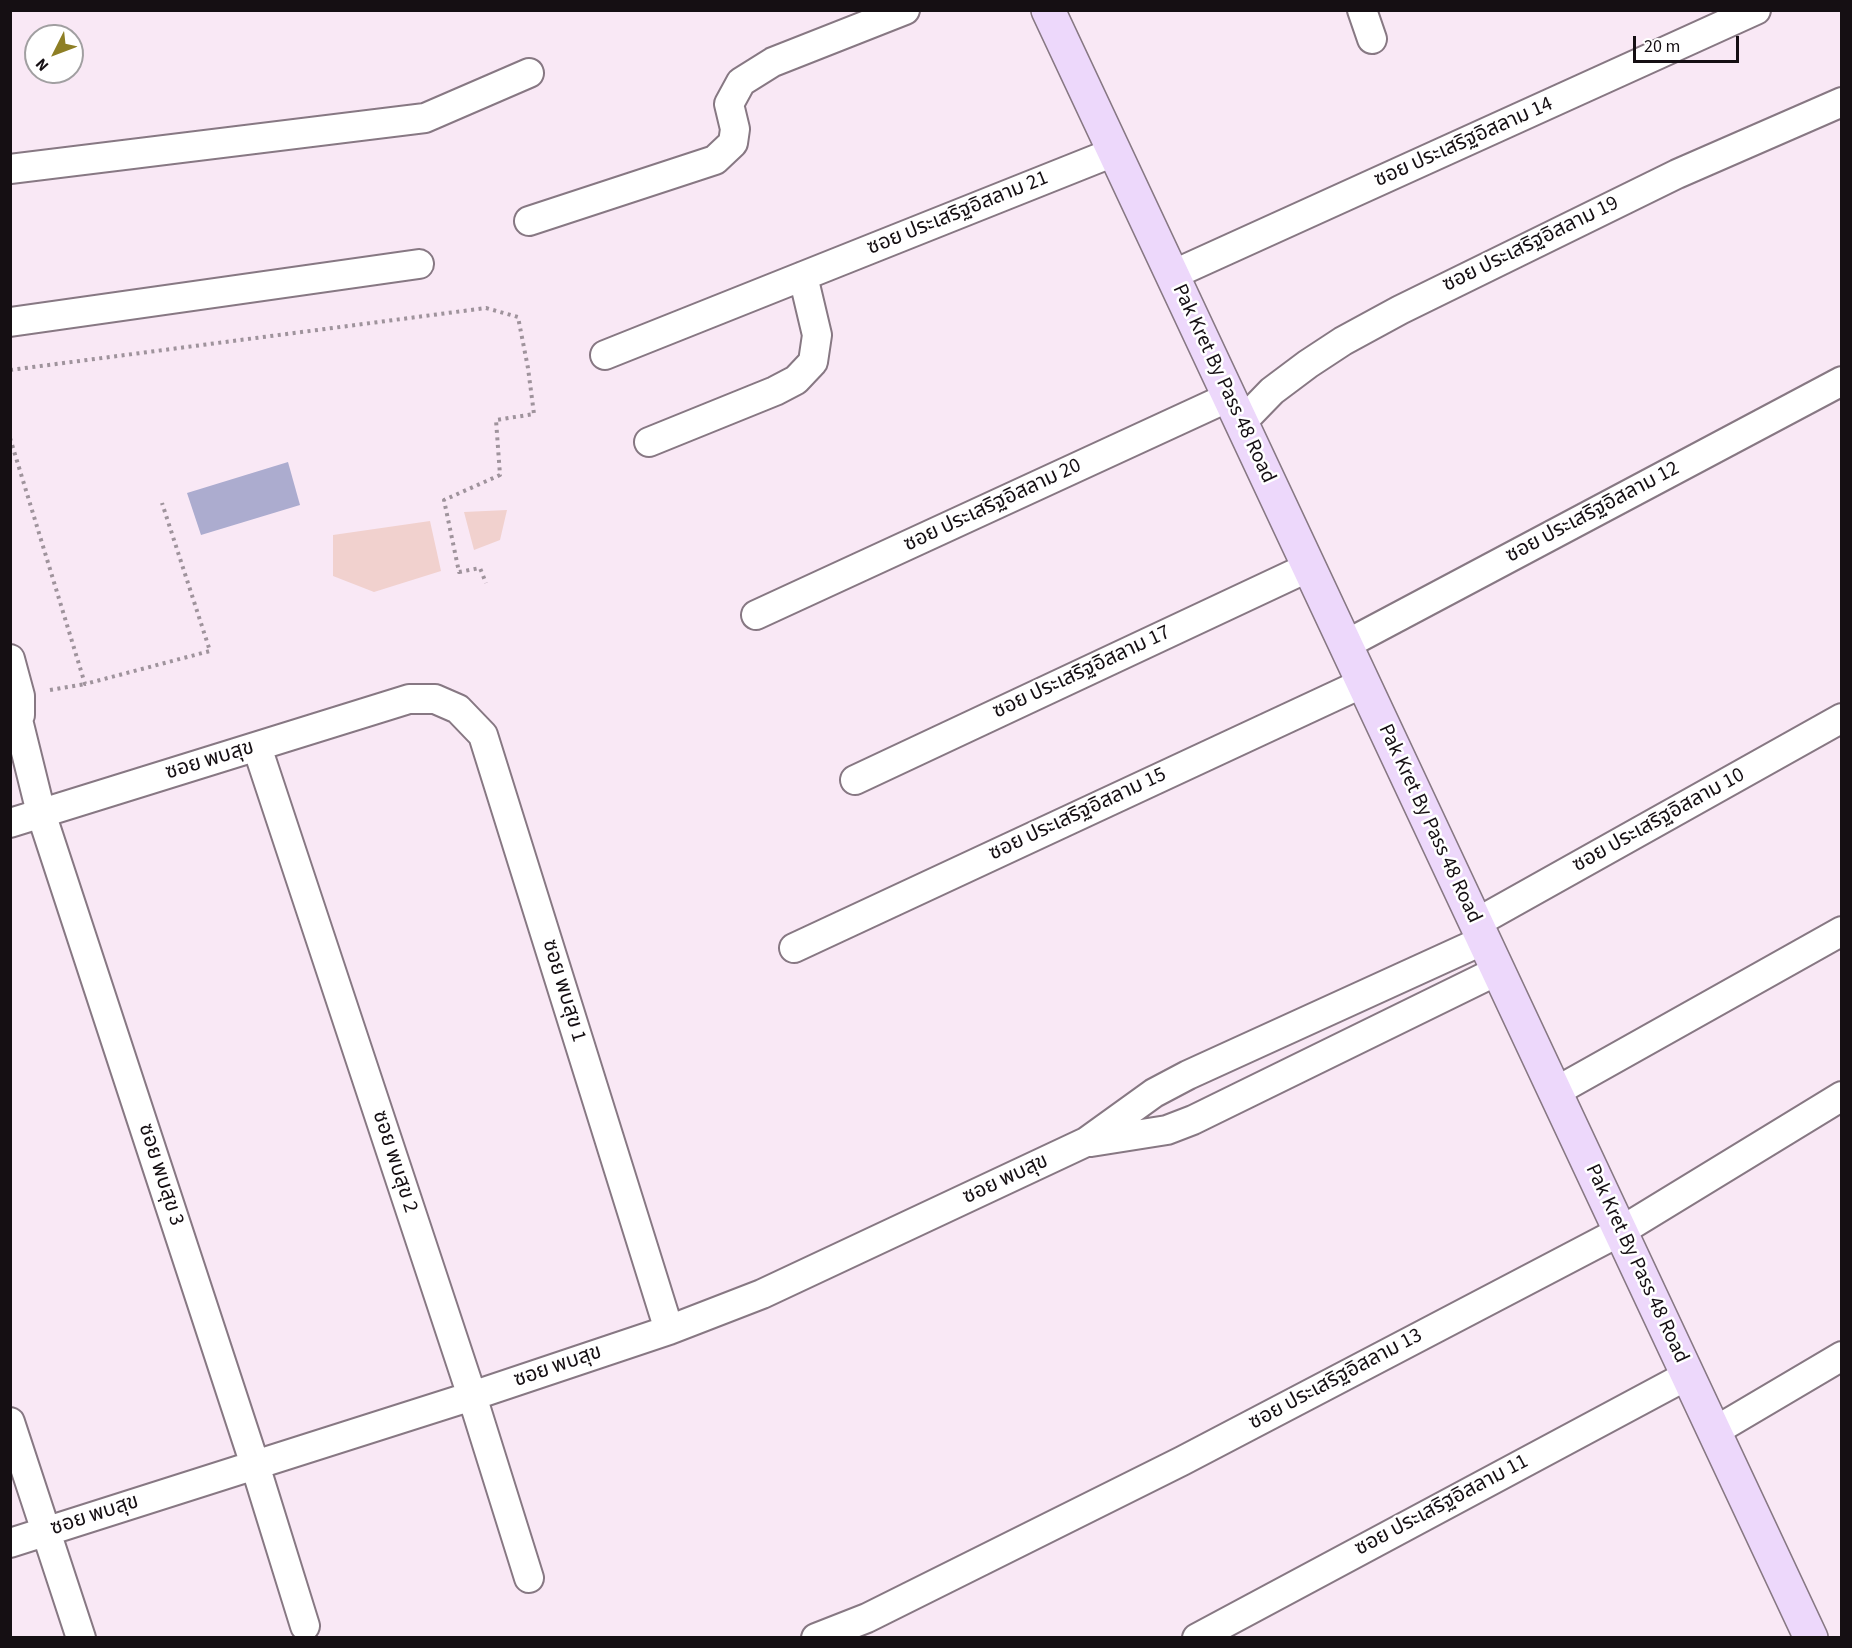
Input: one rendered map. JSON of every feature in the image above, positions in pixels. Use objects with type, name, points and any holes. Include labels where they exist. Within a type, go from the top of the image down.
[{"type":"street","points":[[529,221],[715,160],[733,143],[735,129],[729,104],[741,81],[772,62],[905,10]]},
{"type":"street","name":"Pak Kret By Pass 48 Road","points":[[1048,10],[1811,1638]]},
{"type":"street","points":[[1362,10],[1372,39]]},
{"type":"street","name":"ซอย ประเสริฐอิสลาม 14","points":[[1172,275],[1756,10]]},
{"type":"street","points":[[10,170],[425,118],[529,73]]},
{"type":"street","name":"ซอย ประเสริฐอิสลาม 19","points":[[1235,410],[1272,391],[1343,340],[1400,310],[1677,174],[1842,102]]},
{"type":"street","name":"ซอย ประเสริฐอิสลาม 21","points":[[605,355],[1114,152]]},
{"type":"street","points":[[10,322],[419,264]]},
{"type":"street","points":[[649,442],[775,391],[796,380],[813,362],[817,335],[803,276]]},
{"type":"street","name":"ซอย ประเสริฐอิสลาม 12","points":[[1346,645],[1842,381]]},
{"type":"street","name":"ซอย ประเสริฐอิสลาม 20","points":[[756,615],[1235,410]]},
{"type":"street","name":"ซอย ประเสริฐอิสลาม 17","points":[[855,780],[1309,567]]},
{"type":"street","name":"ซอย พบสุข 3","points":[[10,659],[20,696],[20,719],[41,813],[255,1465],[305,1626]]},
{"type":"street","name":"ซอย ประเสริฐอิสลาม 15","points":[[794,948],[1363,683]]},
{"type":"street","name":"ซอย พบสุข","points":[[10,823],[409,699]]},
{"type":"street","name":"ซอย พบสุข 1","points":[[409,699],[435,699],[458,709],[483,735],[669,1330]]},
{"type":"street","name":"ซอย ประเสริฐอิสลาม 10","points":[[1480,932],[1842,718]]},
{"type":"street","name":"ซอย พบสุข 2","points":[[257,747],[472,1396],[529,1578]]},
{"type":"street","points":[[1555,1092],[1842,931]]},
{"type":"street","name":"ซอย พบสุข","points":[[10,1543],[472,1396],[669,1330],[762,1294],[1086,1142],[1154,1094],[1188,1075],[1480,932]]},
{"type":"street","name":"ซอย พบสุข","points":[[1086,1142],[1167,1130],[1193,1120],[1497,971]]},
{"type":"street","name":"ซอย ประเสริฐอิสลาม 13","points":[[816,1638],[867,1618],[1182,1461],[1621,1231],[1842,1096]]},
{"type":"street","points":[[1715,1431],[1842,1356]]},
{"type":"street","name":"ซอย ประเสริฐอิสลาม 11","points":[[1197,1638],[1688,1375]]},
{"type":"street","points":[[10,1422],[81,1638]]},
{"type":"path","points":[[10,370],[486,308],[518,317],[534,414],[496,420],[500,475],[444,500],[459,572],[480,568],[486,583]]},
{"type":"path","points":[[10,438],[85,684],[210,651],[162,503]]},
{"type":"shaded area","points":[[507,510],[500,540],[474,550],[464,512]]},
{"type":"shaded area","points":[[430,521],[441,571],[374,592],[333,576],[333,535]]},
{"type":"water","points":[[288,462],[300,505],[201,535],[187,493]]}]
